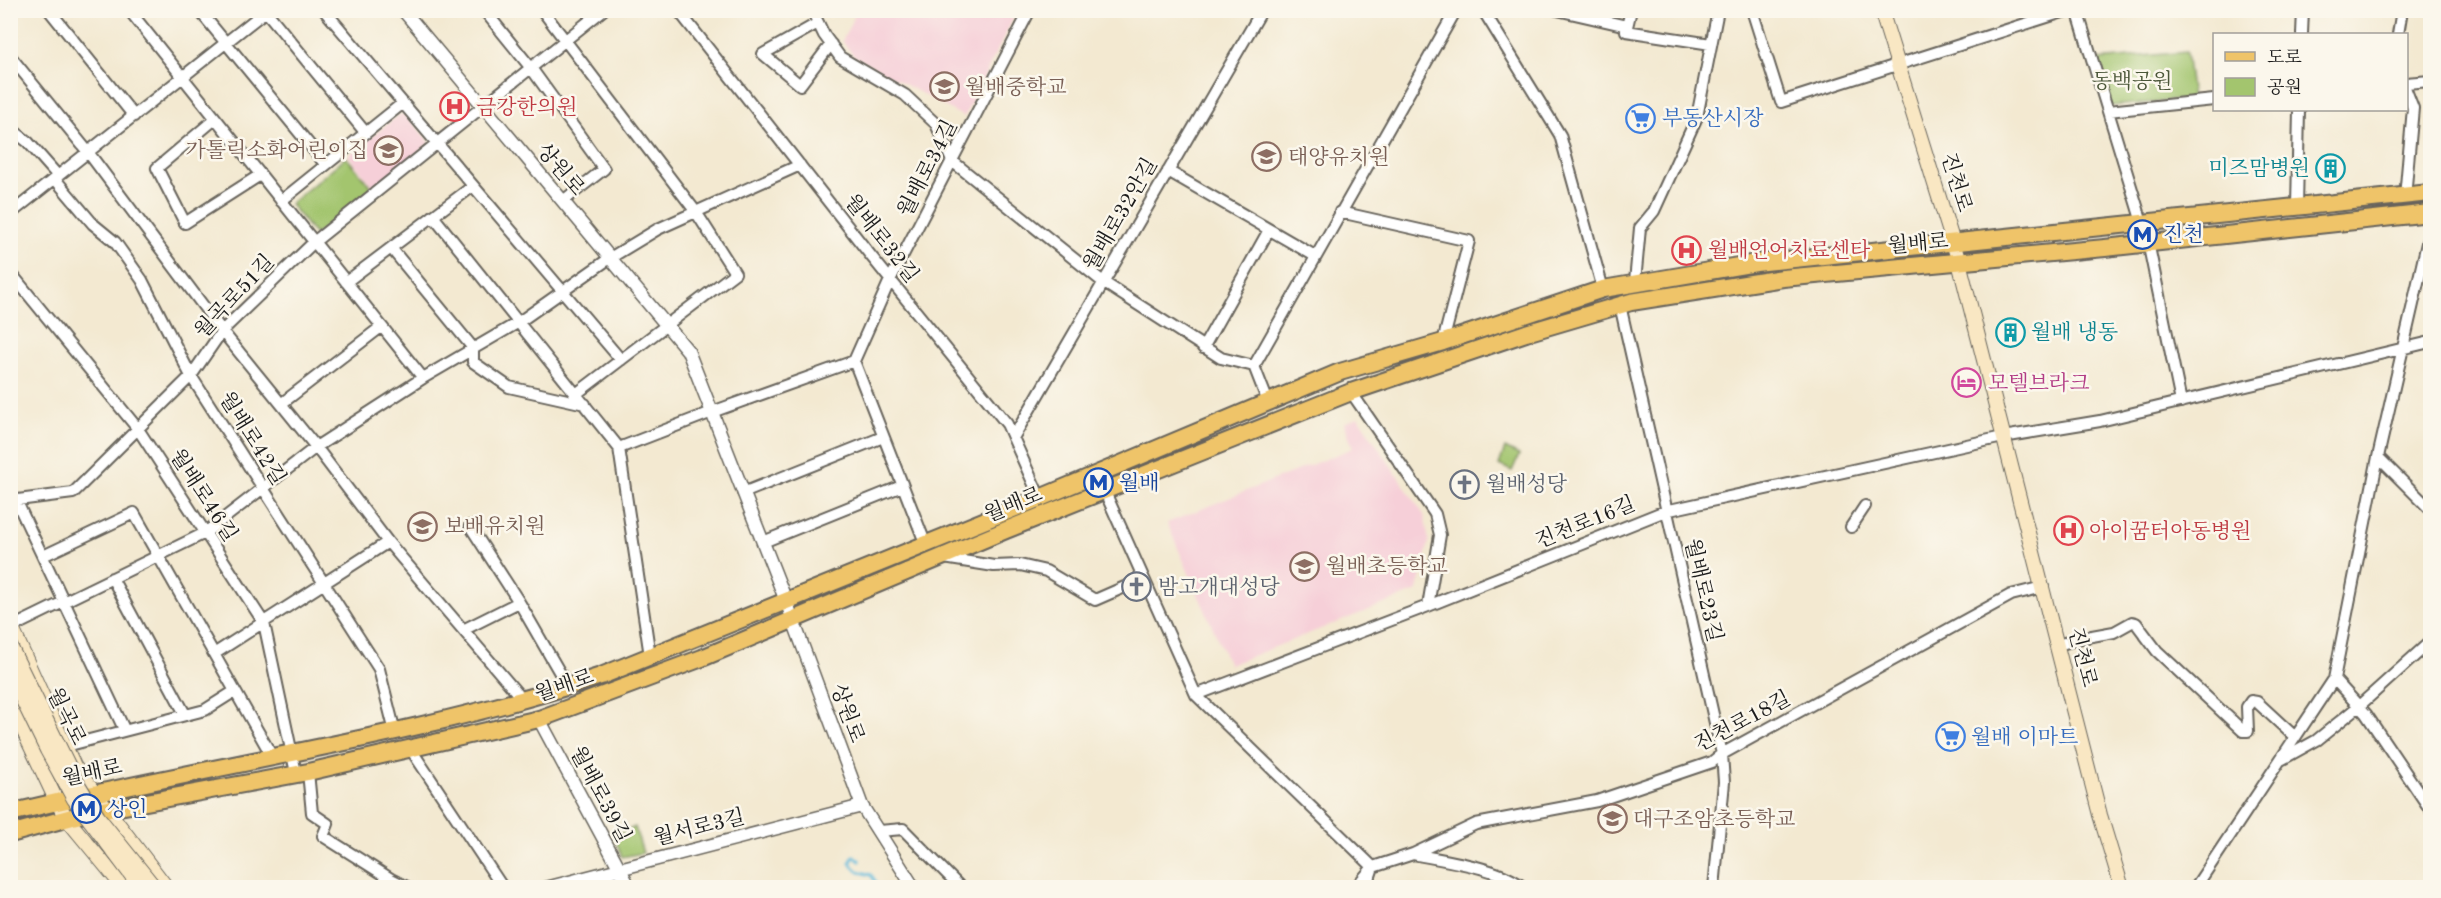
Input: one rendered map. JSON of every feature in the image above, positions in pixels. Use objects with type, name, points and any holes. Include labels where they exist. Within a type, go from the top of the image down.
[{"type":"main road","name":"진천로","points":[[1881,10],[1954,243],[2100,815],[2122,888]]},
{"type":"main road","name":"월배로","points":[[10,813],[395,732],[568,687],[926,545],[1340,372],[1443,342],[1603,289],[1756,263],[2430,193]]},
{"type":"main road","name":"월배로","points":[[10,834],[106,810],[302,772],[539,719],[702,658],[792,619],[1351,392],[1620,304],[1783,278],[2430,213]]},
{"type":"main road","points":[[11,626],[74,766],[167,888]]},
{"type":"main road","name":"월곡로","points":[[10,646],[75,779],[98,817],[155,888]]},
{"type":"main road","name":"월곡로","points":[[10,674],[74,799],[141,888]]},
{"type":"main road","points":[[10,702],[67,819],[124,888]]},
{"type":"street","points":[[49,10],[134,116]]},
{"type":"street","points":[[129,10],[423,378]]},
{"type":"street","points":[[199,10],[326,165]]},
{"type":"street","points":[[324,10],[621,360]]},
{"type":"street","name":"상원로","points":[[403,10],[688,351],[786,601],[862,806],[914,888]]},
{"type":"street","points":[[484,10],[531,68],[604,169],[562,201]]},
{"type":"street","points":[[542,10],[696,212],[735,273],[576,394]]},
{"type":"street","name":"월곡로51길","points":[[124,729],[44,556],[13,501],[73,493],[191,376],[222,331],[314,242],[603,10]]},
{"type":"street","name":"월배로32길","points":[[678,10],[1007,424],[1040,498]]},
{"type":"street","points":[[812,10],[840,57],[905,95],[936,124],[952,161],[1102,282],[1221,358],[1254,366]]},
{"type":"street","name":"월배로34길","points":[[854,361],[891,280],[1030,10]]},
{"type":"street","name":"월배로32안길","points":[[1013,438],[1262,10]]},
{"type":"street","points":[[1254,366],[1456,10]]},
{"type":"street","points":[[1483,10],[1560,135],[1603,289]]},
{"type":"street","points":[[1557,10],[1627,29],[1711,44]]},
{"type":"street","points":[[1627,29],[1630,10]]},
{"type":"street","points":[[1635,282],[1640,228],[1654,211],[1697,117],[1718,10]]},
{"type":"street","points":[[1752,10],[1781,102],[2069,10]]},
{"type":"street","points":[[2077,10],[2148,242],[2181,402]]},
{"type":"street","points":[[2302,33],[2303,10]]},
{"type":"street","points":[[2398,33],[2402,10]]},
{"type":"street","points":[[10,214],[266,11],[365,132]]},
{"type":"street","points":[[818,23],[763,54],[800,85],[831,44]]},
{"type":"street","points":[[10,56],[88,152],[222,331],[316,447],[388,542],[465,629],[523,700]]},
{"type":"street","points":[[2408,83],[2430,81]]},
{"type":"street","points":[[2405,197],[2413,108],[2408,95]]},
{"type":"street","points":[[2108,111],[2213,100]]},
{"type":"street","points":[[281,201],[403,103]]},
{"type":"street","points":[[2297,207],[2299,111]]},
{"type":"street","points":[[215,119],[157,168],[185,223],[260,175]]},
{"type":"street","name":"월배로42길","points":[[10,128],[28,142],[93,224],[116,242],[142,280],[191,376],[379,669],[395,732]]},
{"type":"street","points":[[11,626],[205,533],[316,447],[423,378],[519,322],[610,258],[658,230],[800,165]]},
{"type":"street","points":[[1168,171],[1315,256]]},
{"type":"street","points":[[346,282],[473,186]]},
{"type":"street","points":[[1340,212],[1469,241],[1443,342]]},
{"type":"street","points":[[433,216],[620,448],[650,656]]},
{"type":"street","points":[[1203,348],[1269,230]]},
{"type":"street","points":[[2195,888],[2334,679],[2378,457],[2430,230]]},
{"type":"street","points":[[391,248],[473,348],[473,362],[509,387],[585,404]]},
{"type":"street","name":"월배로46길","points":[[10,272],[138,429],[264,623],[292,754],[302,772],[312,813],[328,824],[323,836],[409,888]]},
{"type":"street","name":"월배로23길","points":[[1620,304],[1665,511],[1722,754],[1724,782],[1714,888]]},
{"type":"street","points":[[281,404],[381,327]]},
{"type":"street","points":[[2004,437],[2100,421],[2430,342]]},
{"type":"street","points":[[620,448],[854,361],[926,545]]},
{"type":"street","points":[[1254,366],[1268,402]]},
{"type":"street","points":[[1351,392],[1435,514],[1440,535],[1428,606]]},
{"type":"street","points":[[744,493],[883,437]]},
{"type":"street","name":"진천로16길","points":[[1196,695],[1428,606],[1665,511],[2004,437]]},
{"type":"street","points":[[2378,457],[2430,509]]},
{"type":"street","points":[[763,542],[902,486]]},
{"type":"street","points":[[1105,492],[1196,695],[1373,867]]},
{"type":"street","points":[[1851,527],[1865,506]]},
{"type":"street","points":[[44,556],[134,513],[160,555],[273,758]]},
{"type":"street","name":"월배로","points":[[470,526],[519,602],[568,687]]},
{"type":"street","points":[[214,654],[388,542]]},
{"type":"street","points":[[941,558],[994,566],[1020,565],[1046,571],[1095,600],[1143,579]]},
{"type":"street","points":[[112,578],[185,714]]},
{"type":"street","name":"진천로18길","points":[[1373,867],[1413,854],[1476,824],[1597,801],[1712,762],[1722,754],[2011,595],[2043,587]]},
{"type":"street","points":[[465,629],[519,602]]},
{"type":"street","points":[[2058,645],[2080,638],[2114,632],[2132,622],[2136,623],[2157,651],[2243,731],[2248,731],[2247,707],[2251,701],[2257,702],[2295,737]]},
{"type":"street","points":[[2279,761],[2317,740],[2360,706],[2430,642]]},
{"type":"street","points":[[2334,679],[2360,706],[2430,809]]},
{"type":"street","name":"월곡로","points":[[66,746],[124,729],[205,710],[235,691]]},
{"type":"street","name":"월배로39길","points":[[539,719],[630,888]]},
{"type":"street","points":[[410,748],[503,888]]},
{"type":"street","name":"월서로3길","points":[[546,888],[862,806]]},
{"type":"street","points":[[879,831],[903,829],[961,888]]},
{"type":"street","points":[[1413,854],[1489,872],[1518,883],[1524,888]]},
{"type":"street","points":[[1354,888],[1373,867]]},
{"type":"street","points":[[1366,888],[1373,867]]},
{"type":"shaded area","name":"월배중학교","points":[[857,10],[1017,11],[964,117],[854,56],[842,41]]},
{"type":"shaded area","name":"가톨릭소화어린이집","points":[[406,114],[430,143],[375,188],[348,156],[399,115]]},
{"type":"shaded area","name":"월배초등학교","points":[[1358,417],[1424,515],[1429,541],[1417,591],[1229,665],[1167,523],[1353,448],[1344,423]]},
{"type":"green space","name":"동백공원","points":[[2186,52],[2192,99],[2111,106],[2098,60]]},
{"type":"green space","points":[[346,157],[373,189],[315,235],[290,204]]},
{"type":"green space","points":[[1505,448],[1519,455],[1512,471],[1499,465]]},
{"type":"green space","points":[[635,827],[643,853],[622,857],[614,836]]},
{"type":"waterway","points":[[860,861],[854,856],[850,863],[858,871],[871,875],[880,888]]},
{"type":"place","name":"월배중학교","points":[[944,87]]},
{"type":"place","name":"금강한의원","points":[[455,107]]},
{"type":"place","name":"부동산시장","points":[[1641,118]]},
{"type":"place","name":"가톨릭소화어린이집","points":[[389,150]]},
{"type":"place","name":"태양유치원","points":[[1267,157]]},
{"type":"place","name":"미즈맘병원","points":[[2331,168]]},
{"type":"place","name":"진천","points":[[2142,234]]},
{"type":"place","name":"월배언어치료센타","points":[[1687,250]]},
{"type":"place","name":"월배 냉동","points":[[2010,332]]},
{"type":"place","name":"모텔브라크","points":[[1967,383]]},
{"type":"place","name":"월배","points":[[1098,483]]},
{"type":"place","name":"월배성당","points":[[1465,484]]},
{"type":"place","name":"보배유치원","points":[[423,526]]},
{"type":"place","name":"아이꿈터아동병원","points":[[2068,531]]},
{"type":"place","name":"월배초등학교","points":[[1305,566]]},
{"type":"place","name":"밤고개대성당","points":[[1137,587]]},
{"type":"place","name":"월배 이마트","points":[[1950,737]]},
{"type":"place","name":"상인","points":[[86,809]]},
{"type":"place","name":"대구조암초등학교","points":[[1612,819]]}]
